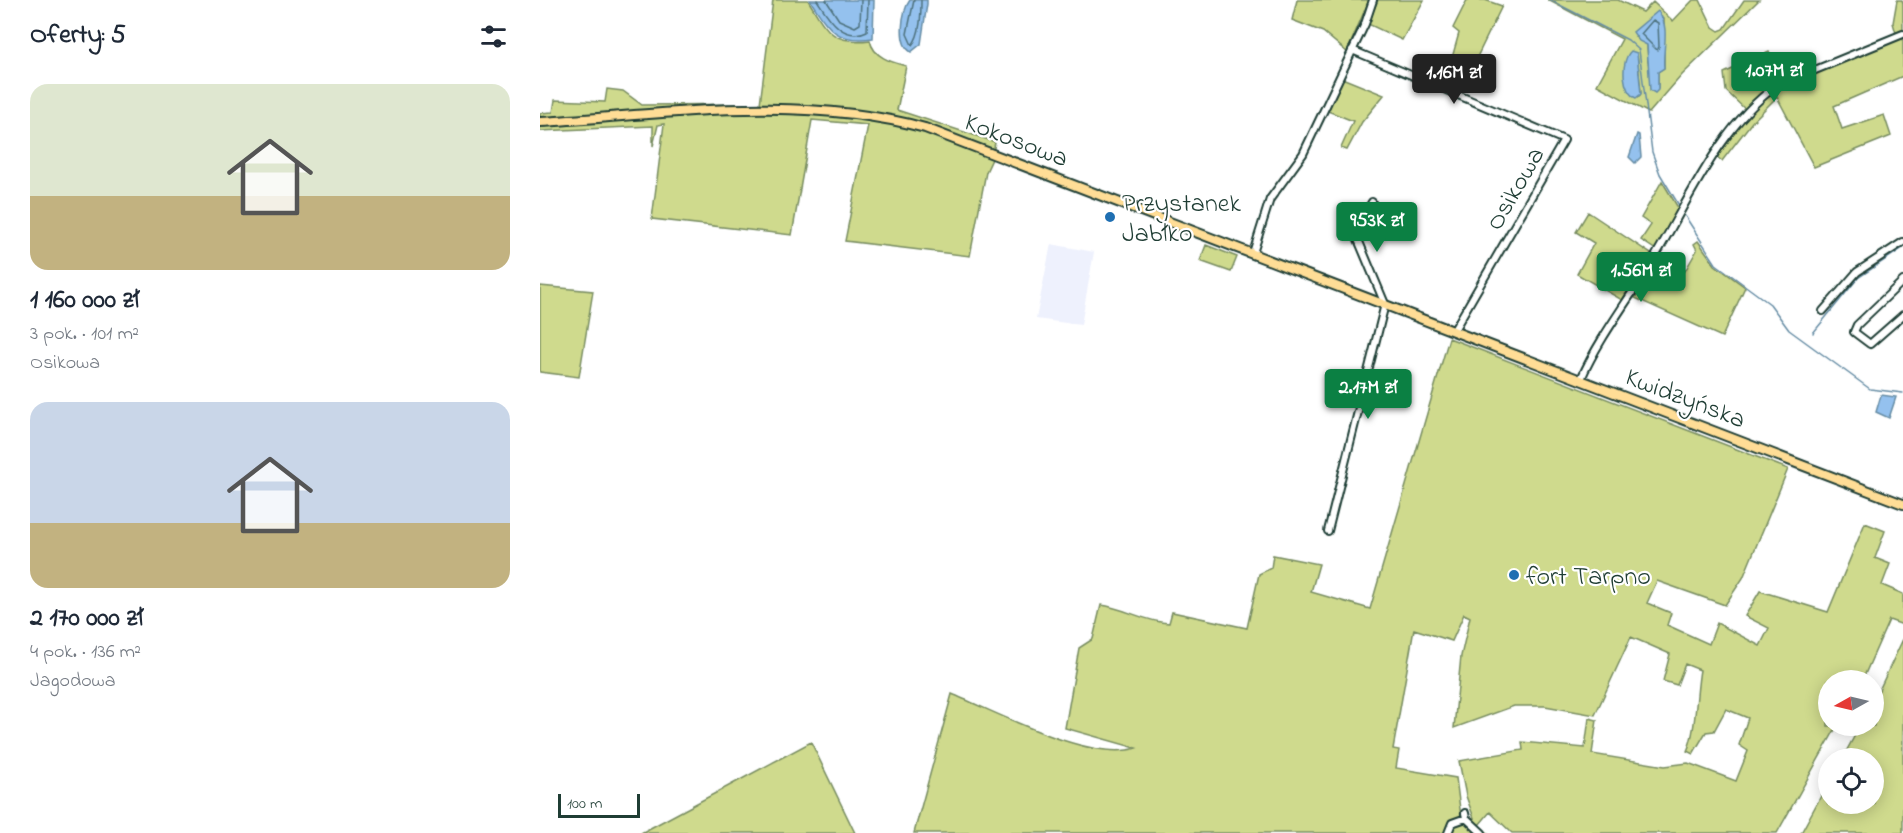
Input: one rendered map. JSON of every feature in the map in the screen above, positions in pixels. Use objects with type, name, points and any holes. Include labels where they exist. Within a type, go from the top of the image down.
[{"type":"main road","name":"Kokosowa","points":[[540,122],[789,109],[825,110],[873,116],[925,128],[985,149],[1454,330]]},
{"type":"main road","name":"Kwidzyńska","points":[[1454,330],[1903,504]]},
{"type":"street","points":[[1253,253],[1270,199],[1303,154],[1365,24],[1372,0]]},
{"type":"street","points":[[1581,380],[1681,215],[1712,159],[1758,99],[1776,86],[1903,34]]},
{"type":"street","name":"Osikowa","points":[[1352,50],[1564,140],[1454,330]]},
{"type":"street","points":[[1328,531],[1385,304],[1357,237],[1357,228],[1372,202]]},
{"type":"street","points":[[1823,311],[1857,272],[1903,243]]},
{"type":"street","points":[[1903,281],[1857,325],[1854,332],[1870,344],[1903,315]]},
{"type":"street","points":[[1448,833],[1452,823],[1465,815],[1482,833]]},
{"type":"shaded area","points":[[1051,244],[1094,252],[1081,325],[1036,319]]},
{"type":"green space","points":[[773,0],[808,0],[831,33],[846,40],[870,40],[879,55],[906,66],[897,110],[995,142],[992,159],[986,172],[970,256],[845,241],[868,125],[812,120],[792,235],[652,219],[664,124],[658,125],[653,146],[653,126],[540,131],[540,113],[553,112],[555,100],[605,102],[607,89],[623,91],[642,105],[760,104]]},
{"type":"green space","points":[[1297,0],[1369,0],[1347,52],[1323,32],[1292,20]]},
{"type":"green space","points":[[1378,0],[1424,0],[1402,40],[1368,24]]},
{"type":"green space","points":[[1467,0],[1485,0],[1502,6],[1476,59],[1465,73],[1450,65],[1459,33],[1453,28]]},
{"type":"green space","points":[[1548,0],[1618,0],[1643,12],[1653,2],[1673,21],[1693,0],[1700,0],[1713,27],[1719,31],[1724,29],[1744,0],[1759,0],[1682,75],[1649,113],[1597,85],[1622,39]],"holes":[[[1664,19],[1664,68],[1658,72],[1658,89],[1648,62],[1647,45],[1635,37]],[[1637,53],[1641,93],[1639,97],[1629,92]]]},
{"type":"green space","points":[[1897,0],[1902,0],[1903,3],[1903,76],[1834,106],[1842,129],[1884,115],[1891,136],[1814,167],[1777,97],[1752,122],[1722,161],[1717,157],[1749,113],[1726,91],[1724,73],[1769,52],[1783,86],[1898,40],[1893,23]]},
{"type":"green space","points":[[1342,78],[1384,95],[1362,122],[1347,150],[1341,148],[1353,121],[1328,111]]},
{"type":"green space","points":[[1662,181],[1680,211],[1656,250],[1641,240],[1651,225],[1641,218]]},
{"type":"green space","points":[[1588,212],[1651,254],[1622,300],[1577,274],[1594,243],[1576,232]]},
{"type":"green space","points":[[1698,241],[1715,265],[1745,287],[1722,337],[1635,298],[1661,257],[1685,271],[1697,250],[1694,244]]},
{"type":"green space","points":[[1206,245],[1237,257],[1231,272],[1200,261]]},
{"type":"green space","points":[[540,286],[593,291],[579,377],[540,372]]},
{"type":"green space","points":[[1449,338],[1788,469],[1743,578],[1725,605],[1657,581],[1647,603],[1671,613],[1667,625],[1709,644],[1717,623],[1760,646],[1769,628],[1745,616],[1760,591],[1828,612],[1865,523],[1885,531],[1875,558],[1890,564],[1882,585],[1903,594],[1903,625],[1889,620],[1867,670],[1818,670],[1818,736],[1831,736],[1825,748],[1818,748],[1818,760],[1777,833],[1512,833],[1490,812],[1479,825],[1488,833],[914,833],[952,694],[1018,723],[1070,742],[1117,751],[1136,748],[1065,728],[1079,648],[1093,639],[1101,605],[1160,622],[1169,623],[1172,612],[1247,628],[1259,574],[1271,568],[1273,555],[1319,564],[1311,592],[1370,609]],"holes":[[[1464,614],[1470,617],[1461,656],[1454,728],[1514,706],[1545,706],[1595,715],[1631,637],[1670,654],[1663,681],[1677,685],[1685,664],[1700,670],[1694,723],[1687,751],[1693,754],[1706,732],[1714,731],[1726,709],[1748,718],[1739,745],[1748,751],[1736,781],[1688,763],[1665,766],[1592,754],[1597,720],[1589,718],[1585,748],[1522,742],[1523,750],[1459,761],[1466,796],[1474,818],[1461,817],[1456,778],[1396,768],[1399,750],[1393,749],[1414,629],[1452,641]]]},
{"type":"green space","points":[[1903,639],[1903,833],[1801,833],[1818,802],[1818,814],[1884,814],[1884,748],[1848,748],[1855,736],[1884,736],[1884,680]]},
{"type":"green space","points":[[811,742],[855,833],[641,833]]},
{"type":"water","points":[[810,0],[874,0],[873,38],[850,38],[834,32]]},
{"type":"water","points":[[910,0],[927,0],[921,44],[911,52],[902,35],[905,12]]},
{"type":"water","points":[[1658,11],[1665,31],[1664,68],[1658,72],[1658,90],[1655,93],[1650,90],[1647,45],[1639,41],[1633,32]]},
{"type":"water","points":[[1631,51],[1637,53],[1641,94],[1636,98],[1628,90],[1624,76],[1625,62]]},
{"type":"water","points":[[1637,134],[1641,157],[1635,163],[1629,157]]},
{"type":"water","points":[[1881,395],[1896,397],[1889,418],[1876,412]]},
{"type":"waterway","points":[[1550,0],[1628,40],[1639,50],[1652,152],[1660,174],[1680,207]]},
{"type":"waterway","points":[[1685,216],[1716,264],[1770,304],[1789,330],[1870,389],[1903,393]]},
{"type":"waterway","points":[[1813,333],[1858,278],[1903,248]]},
{"type":"place","name":"Przystanek Jabłko","points":[[1110,217]]},
{"type":"place","name":"fort Tarpno","points":[[1514,575]]}]
